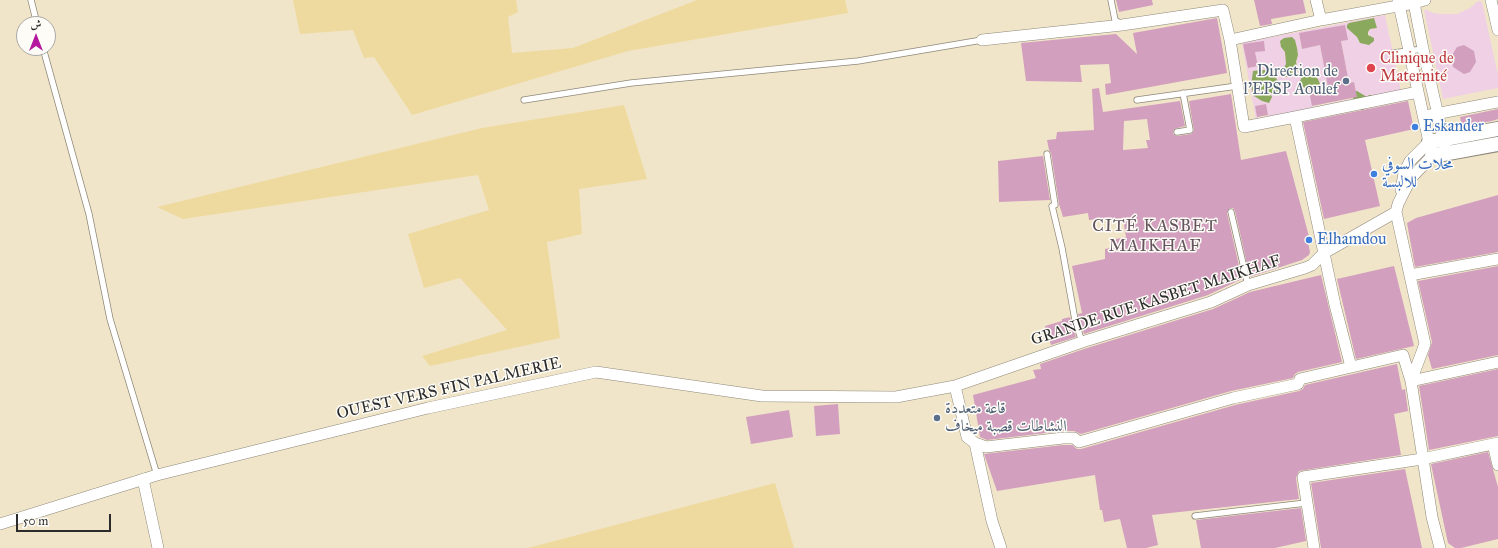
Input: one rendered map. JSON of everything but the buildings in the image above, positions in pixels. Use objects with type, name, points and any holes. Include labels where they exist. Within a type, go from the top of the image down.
[{"type":"street","points":[[1316,0],[1321,20]]},
{"type":"street","points":[[1230,40],[1399,3],[1425,0]]},
{"type":"street","points":[[1490,0],[1498,30]]},
{"type":"street","points":[[1414,2],[1445,146]]},
{"type":"street","points":[[1399,3],[1430,149]]},
{"type":"street","points":[[982,40],[1122,25],[1223,10],[1230,40],[1244,127],[1418,92]]},
{"type":"street","points":[[1423,116],[1498,102]]},
{"type":"street","points":[[1295,117],[1335,305],[1352,367]]},
{"type":"street","points":[[1411,382],[1425,344],[1397,208],[1404,174],[1410,161],[1430,149],[1445,146],[1498,129]]},
{"type":"street","points":[[1445,146],[1498,144]]},
{"type":"street","name":"GRANDE RUE KASBET MAIKHAF","points":[[915,394],[955,386],[1082,342],[1211,302],[1248,285],[1305,268],[1312,265],[1324,253],[1397,208]]},
{"type":"street","points":[[1410,275],[1498,259]]},
{"type":"street","points":[[955,386],[967,437],[975,443],[986,447],[1063,438],[1074,438],[1079,442],[1233,398],[1298,384],[1300,378],[1403,355],[1411,382],[1432,517],[1440,548]]},
{"type":"street","points":[[1411,382],[1498,362]]},
{"type":"street","name":"OUEST VERS FIN PALMERIE","points":[[0,524],[157,475],[428,408],[596,372],[762,396],[896,397],[915,394]]},
{"type":"street","points":[[975,443],[992,521],[1001,548]]},
{"type":"street","points":[[1314,548],[1303,477],[1422,459],[1495,443],[1498,465]]},
{"type":"street","points":[[143,479],[158,548]]},
{"type":"lane","points":[[31,0],[35,16]]},
{"type":"lane","points":[[1111,0],[1114,20],[1122,25]]},
{"type":"lane","points":[[524,100],[631,82],[858,61],[982,40]]},
{"type":"lane","points":[[1393,53],[1423,49]]},
{"type":"lane","points":[[45,56],[89,214],[110,319],[157,475]]},
{"type":"lane","points":[[1137,100],[1237,86]]},
{"type":"lane","points":[[1177,132],[1190,130],[1183,93]]},
{"type":"lane","points":[[1047,154],[1055,205],[1052,206],[1062,248],[1072,306],[1082,342]]},
{"type":"lane","points":[[1231,212],[1248,285]]},
{"type":"lane","points":[[1195,516],[1306,502]]},
{"type":"shaded area","points":[[1478,1],[1482,2],[1498,75],[1498,88],[1443,99],[1424,10],[1433,13],[1457,14],[1470,8]]},
{"type":"shaded area","name":"Clinique de Maternité","points":[[1385,15],[1401,91],[1256,120],[1242,43]],"holes":[[[1374,19],[1374,29],[1370,29],[1368,32],[1370,36],[1358,41],[1357,37],[1351,30]],[[1345,25],[1347,40],[1341,41],[1349,83],[1354,82],[1357,98],[1313,107],[1310,91],[1328,87],[1320,45],[1302,49],[1299,34]],[[1244,44],[1265,50],[1255,52],[1258,66],[1248,68]],[[1281,47],[1298,55],[1296,62],[1298,71],[1291,75],[1286,64],[1285,52]],[[1268,70],[1276,78],[1270,93]],[[1310,74],[1318,79],[1306,89]],[[1266,104],[1268,117],[1258,118],[1255,106]]]},
{"type":"green space","points":[[1374,18],[1377,28],[1370,29],[1368,32],[1368,35],[1374,38],[1374,41],[1369,45],[1360,43],[1357,37],[1347,28],[1349,23]]},
{"type":"green space","points":[[1292,37],[1295,40],[1297,48],[1298,55],[1296,62],[1298,71],[1284,77],[1282,71],[1286,64],[1285,52],[1281,47],[1280,41],[1284,38]]},
{"type":"green space","points":[[1268,70],[1281,86],[1275,93],[1270,93],[1272,97],[1269,103],[1254,96],[1251,86],[1253,71]]},
{"type":"green space","points":[[1311,74],[1318,79],[1320,84],[1318,87],[1306,89],[1300,81],[1302,77]]},
{"type":"green space","points":[[1354,91],[1357,91],[1367,97],[1369,95],[1375,95],[1367,107],[1363,110],[1358,110],[1353,103]]},
{"type":"sand","points":[[293,0],[516,0],[518,12],[508,17],[512,53],[573,48],[697,0],[845,0],[848,13],[628,51],[412,115],[374,57],[364,58],[353,30],[300,34]]},
{"type":"sand","points":[[624,105],[647,179],[579,189],[582,234],[547,242],[560,338],[430,366],[422,356],[507,330],[460,278],[424,288],[408,234],[489,210],[478,175],[183,219],[157,207],[482,128]]},
{"type":"sand","points":[[775,483],[794,548],[528,548]]},
{"type":"place","name":"Clinique de Maternité","points":[[1371,68]]},
{"type":"place","name":"Direction de l'EPSP Aoulef","points":[[1346,81]]},
{"type":"place","name":"Eskander","points":[[1415,127]]},
{"type":"place","name":"محلات السوفي للالبسة","points":[[1374,174]]},
{"type":"place","name":"Elhamdou","points":[[1309,240]]},
{"type":"place","name":"قاعة متعددة النشاطات قصبة ميخاف","points":[[937,418]]},
{"type":"district","name":"CITÉ KASBET MAIKHAF","points":[[1155,237]]}]
